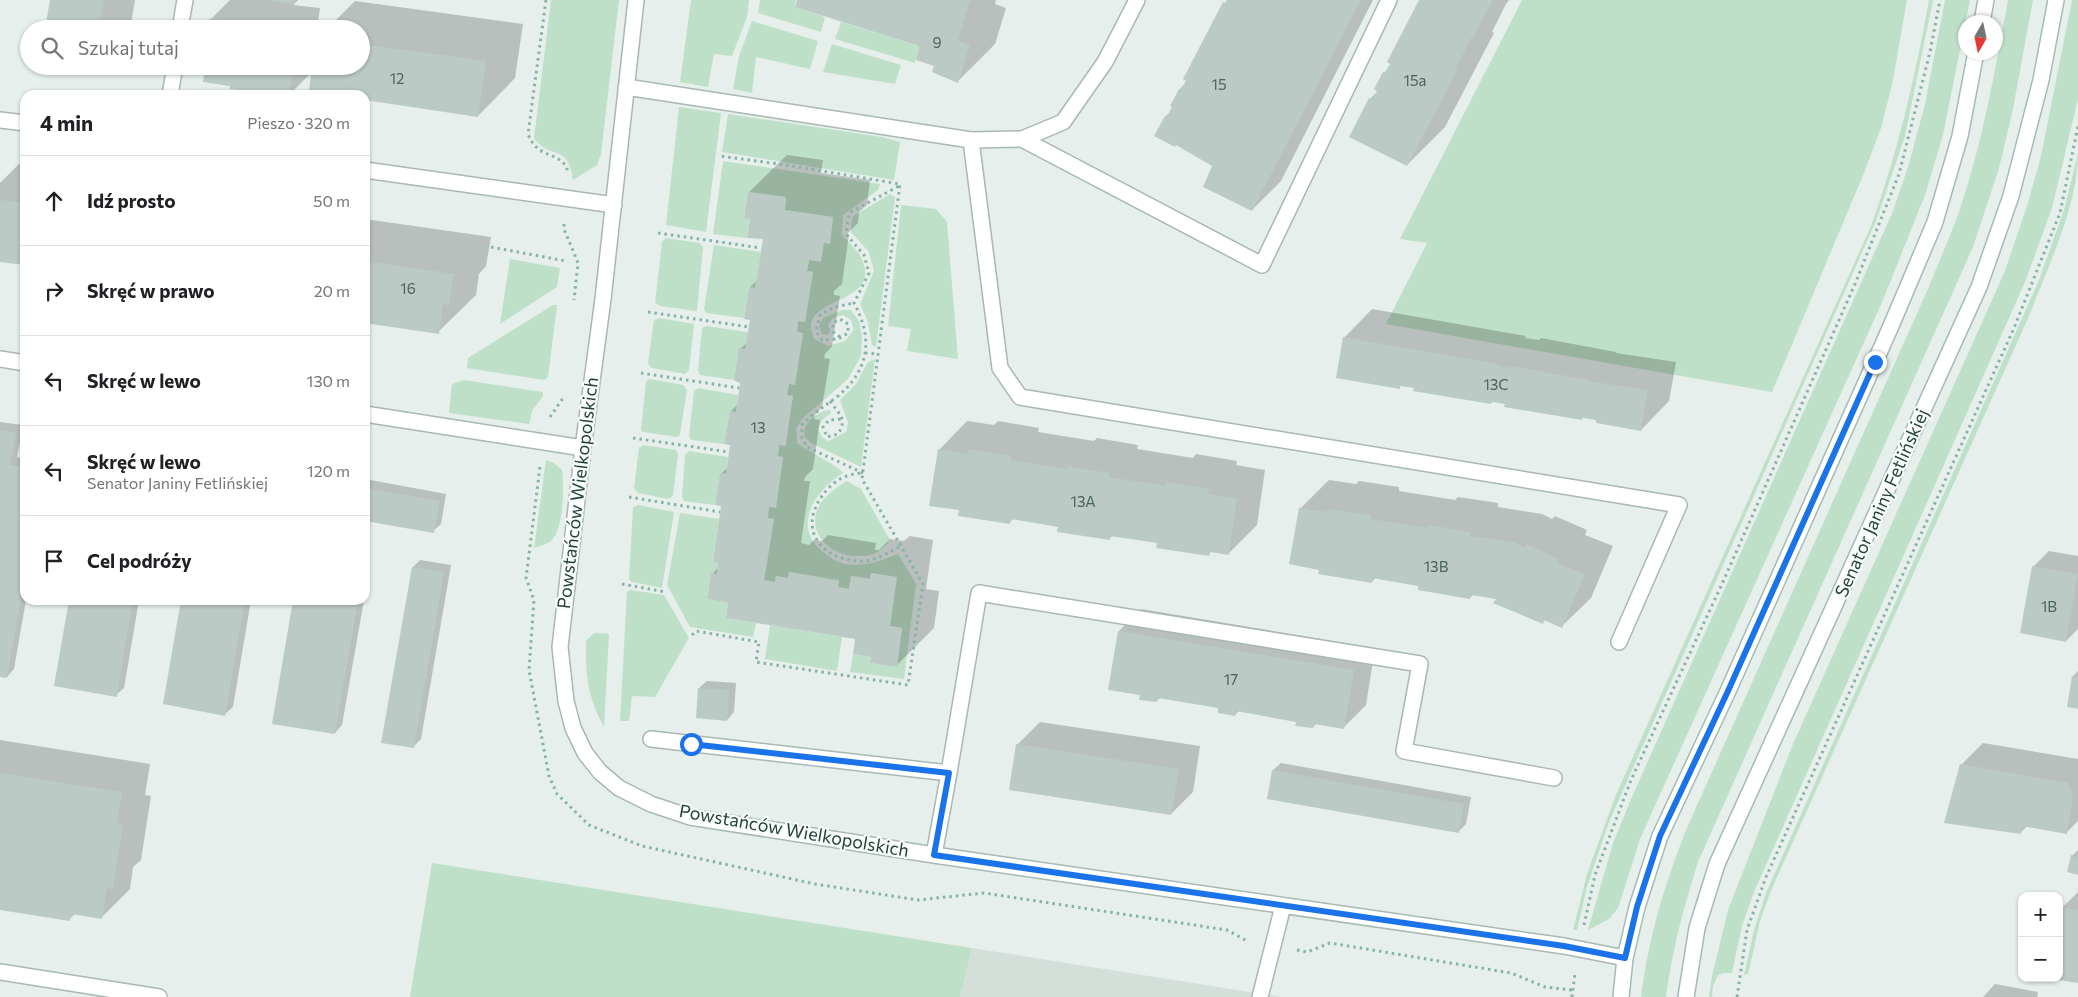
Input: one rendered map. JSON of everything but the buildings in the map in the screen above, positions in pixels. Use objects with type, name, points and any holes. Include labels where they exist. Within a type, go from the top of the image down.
[{"type":"street","points":[[182,20],[185,0]]},
{"type":"street","name":"Powstańców Wielkopolskich","points":[[636,0],[603,299],[583,448],[560,646],[566,701],[573,728],[585,753],[600,772],[619,788],[651,804],[690,817],[934,855],[1579,949],[1625,958]]},
{"type":"street","points":[[626,87],[971,140],[1022,139],[1063,122],[1105,62],[1137,0]]},
{"type":"street","points":[[1022,139],[1262,265],[1389,0]]},
{"type":"street","points":[[1983,15],[1986,0]]},
{"type":"street","name":"Senator Janiny Fetlińskiej","points":[[1686,997],[1697,928],[1717,864],[1979,287],[2011,196],[2041,80],[2056,0]]},
{"type":"street","points":[[1621,997],[1625,958],[1637,907],[1660,836],[1732,682],[1891,326],[1935,222],[1960,136],[1974,60]]},
{"type":"street","points":[[171,90],[173,75]]},
{"type":"street","points":[[0,120],[20,122]]},
{"type":"street","points":[[971,140],[1000,368],[1020,397],[1679,505],[1619,642]]},
{"type":"street","points":[[370,171],[614,205]]},
{"type":"street","points":[[0,359],[20,362]]},
{"type":"street","points":[[370,415],[583,448]]},
{"type":"street","points":[[934,855],[979,593],[1420,664],[1404,751],[1554,778]]},
{"type":"street","points":[[651,739],[949,773]]},
{"type":"street","points":[[1260,997],[1283,906]]},
{"type":"street","points":[[0,972],[159,997]]},
{"type":"path","points":[[546,0],[528,134],[532,145],[542,153],[563,162],[567,167],[565,198]]},
{"type":"path","points":[[1572,997],[1579,949],[1594,875],[1631,780],[1726,575],[1855,284],[1899,174],[1930,52],[1940,0]]},
{"type":"path","points":[[1737,997],[1747,930],[1766,877],[2014,328],[2060,213],[2078,126]]},
{"type":"path","points":[[720,156],[900,184],[900,186]]},
{"type":"path","points":[[854,303],[869,273],[864,255],[846,234],[849,213],[900,186]]},
{"type":"path","points":[[692,635],[696,631],[759,642],[756,662],[908,685],[922,584],[862,479],[900,186]]},
{"type":"path","points":[[658,233],[761,248]]},
{"type":"path","points":[[491,247],[566,261]]},
{"type":"path","points":[[840,338],[833,332],[833,323],[840,319],[848,324],[848,333],[840,338],[822,340],[816,331],[820,315],[834,307],[854,303]]},
{"type":"path","points":[[854,303],[863,319],[867,345],[862,364],[852,383],[812,413],[802,425],[802,438],[807,446],[862,473]]},
{"type":"path","points":[[648,312],[749,327]]},
{"type":"path","points":[[865,353],[878,354]]},
{"type":"path","points":[[641,373],[739,388]]},
{"type":"path","points":[[830,401],[843,419],[844,425],[838,434],[827,437],[823,427],[829,420],[843,419]]},
{"type":"path","points":[[633,438],[729,452]]},
{"type":"path","points":[[862,473],[841,478],[827,490],[816,505],[812,524],[816,540],[827,551],[843,559],[863,561],[882,556],[901,546]]},
{"type":"path","points":[[629,497],[720,512]]},
{"type":"path","points":[[622,584],[666,592]]},
{"type":"shaded area","points":[[972,948],[1281,997],[960,997]]},
{"type":"green space","points":[[551,0],[619,0],[601,154],[597,165],[573,180],[571,168],[563,156],[546,149],[534,138]]},
{"type":"green space","points":[[691,0],[749,0],[747,17],[732,56],[714,54],[708,87],[680,82]]},
{"type":"green space","points":[[760,0],[796,0],[795,7],[825,17],[821,32],[758,13]]},
{"type":"green space","points":[[1522,0],[1907,0],[1892,85],[1881,128],[1772,392],[1386,324],[1427,243],[1400,239]]},
{"type":"green space","points":[[1929,0],[1933,0],[1905,136],[1876,221],[1609,822],[1587,887],[1577,930],[1573,930],[1587,874],[1615,797],[1871,226],[1905,114]]},
{"type":"green space","points":[[1945,0],[1970,0],[1967,15],[1958,15],[1958,60],[1943,135],[1925,195],[1883,300],[1640,839],[1618,908],[1609,919],[1588,930],[1613,843],[1631,799],[1893,211],[1909,164],[1925,104]]},
{"type":"green space","points":[[2008,0],[2033,0],[2012,114],[1999,168],[1973,247],[1698,862],[1679,929],[1666,997],[1641,997],[1648,953],[1658,912],[1686,830],[1927,291],[1956,219],[1982,131],[1997,60],[2003,60],[2003,26]]},
{"type":"green space","points":[[2072,0],[2078,0],[2078,99],[2052,208],[2025,282],[1754,892],[1742,926],[1732,973],[1718,975],[1713,986],[1712,997],[1709,997],[1712,976],[1728,910],[1793,744],[2005,271],[2027,206],[2041,156]]},
{"type":"green space","points":[[752,21],[818,41],[810,69],[756,57],[752,93],[733,89],[739,56]]},
{"type":"green space","points":[[841,22],[919,46],[915,63],[835,39]]},
{"type":"green space","points":[[832,44],[901,65],[895,84],[823,72]]},
{"type":"green space","points":[[679,107],[721,113],[706,232],[666,225]]},
{"type":"green space","points":[[728,114],[882,137],[900,142],[894,180],[722,152]]},
{"type":"green space","points":[[2078,153],[2077,173],[2068,215],[2053,257],[2029,316],[1770,893],[1760,921],[1748,974],[1744,975],[1754,930],[1766,893],[2039,280],[2064,210]]},
{"type":"green space","points":[[723,161],[880,184],[878,190],[843,215],[842,235],[862,259],[865,273],[862,283],[846,297],[824,308],[816,315],[811,324],[814,339],[828,346],[845,341],[854,330],[851,320],[843,315],[833,318],[828,324],[830,331],[828,335],[822,334],[819,326],[823,318],[842,310],[851,310],[859,321],[862,336],[861,356],[848,379],[802,419],[796,429],[797,443],[843,473],[833,480],[816,498],[811,509],[808,519],[808,530],[813,541],[830,557],[845,564],[866,564],[898,554],[916,584],[904,679],[850,672],[853,654],[871,657],[870,663],[897,667],[902,628],[890,626],[896,577],[871,573],[870,579],[852,576],[849,589],[838,587],[839,580],[789,572],[788,578],[776,576],[775,582],[764,580],[774,519],[768,518],[769,507],[776,507],[783,457],[778,456],[779,445],[786,446],[793,396],[787,395],[789,384],[795,384],[803,334],[797,332],[798,321],[805,322],[813,272],[807,271],[809,260],[824,243],[830,243],[833,217],[785,210],[786,197],[748,192],[744,217],[750,219],[747,238],[713,234]]},
{"type":"green space","points":[[890,194],[895,197],[876,347],[872,345],[868,322],[860,304],[874,271],[869,252],[851,232],[852,217]]},
{"type":"green space","points":[[901,205],[936,209],[947,222],[958,359],[907,351],[911,329],[888,326]]},
{"type":"green space","points":[[666,238],[699,243],[703,247],[697,311],[660,306],[655,303],[662,242]]},
{"type":"green space","points":[[714,245],[761,252],[755,288],[749,287],[744,318],[706,313],[704,309]]},
{"type":"green space","points":[[510,259],[560,268],[557,287],[500,324]]},
{"type":"green space","points":[[553,305],[557,305],[548,377],[544,380],[467,368],[468,358]]},
{"type":"green space","points":[[659,318],[694,324],[689,370],[685,374],[652,368],[648,364],[654,320]]},
{"type":"green space","points":[[706,326],[748,332],[745,349],[739,349],[734,380],[700,375],[698,371],[702,328]]},
{"type":"green space","points":[[875,359],[861,467],[811,443],[805,437],[804,432],[805,427],[816,415],[830,410],[831,413],[822,420],[818,429],[822,437],[828,441],[846,432],[848,423],[840,400],[856,384],[868,362]]},
{"type":"green space","points":[[650,379],[683,385],[687,390],[680,434],[677,437],[643,432],[641,430],[646,381]]},
{"type":"green space","points":[[464,380],[543,392],[543,396],[532,411],[529,424],[449,413],[452,384]]},
{"type":"green space","points":[[698,388],[738,395],[736,412],[730,411],[724,444],[691,440],[689,436],[694,391]]},
{"type":"green space","points":[[643,445],[676,450],[678,454],[673,496],[668,499],[638,493],[634,488],[639,448]]},
{"type":"green space","points":[[689,451],[728,457],[726,474],[720,473],[715,505],[684,501],[682,496],[685,455]]},
{"type":"green space","points":[[546,460],[554,463],[562,470],[563,496],[561,516],[556,534],[552,540],[534,548]]},
{"type":"green space","points":[[847,481],[861,489],[890,540],[882,549],[875,553],[850,556],[840,553],[824,542],[818,534],[815,525],[820,504],[832,491]]},
{"type":"green space","points":[[638,505],[674,512],[662,588],[632,582],[629,579],[633,507]]},
{"type":"green space","points":[[680,513],[719,519],[713,561],[718,563],[717,574],[711,573],[707,599],[728,603],[726,618],[756,623],[753,637],[690,627],[667,585]]},
{"type":"green space","points":[[631,590],[664,595],[689,638],[655,697],[632,696],[629,721],[620,721],[627,592]]},
{"type":"green space","points":[[770,625],[842,637],[837,671],[765,659]]},
{"type":"green space","points":[[594,633],[609,634],[604,727],[594,706],[587,675],[586,641]]},
{"type":"green space","points":[[432,863],[972,948],[960,997],[410,997]]},
{"type":"route","points":[[691,744],[949,773],[934,855],[1564,946],[1625,958],[1637,907],[1660,836],[1728,691],[1875,362]]}]
